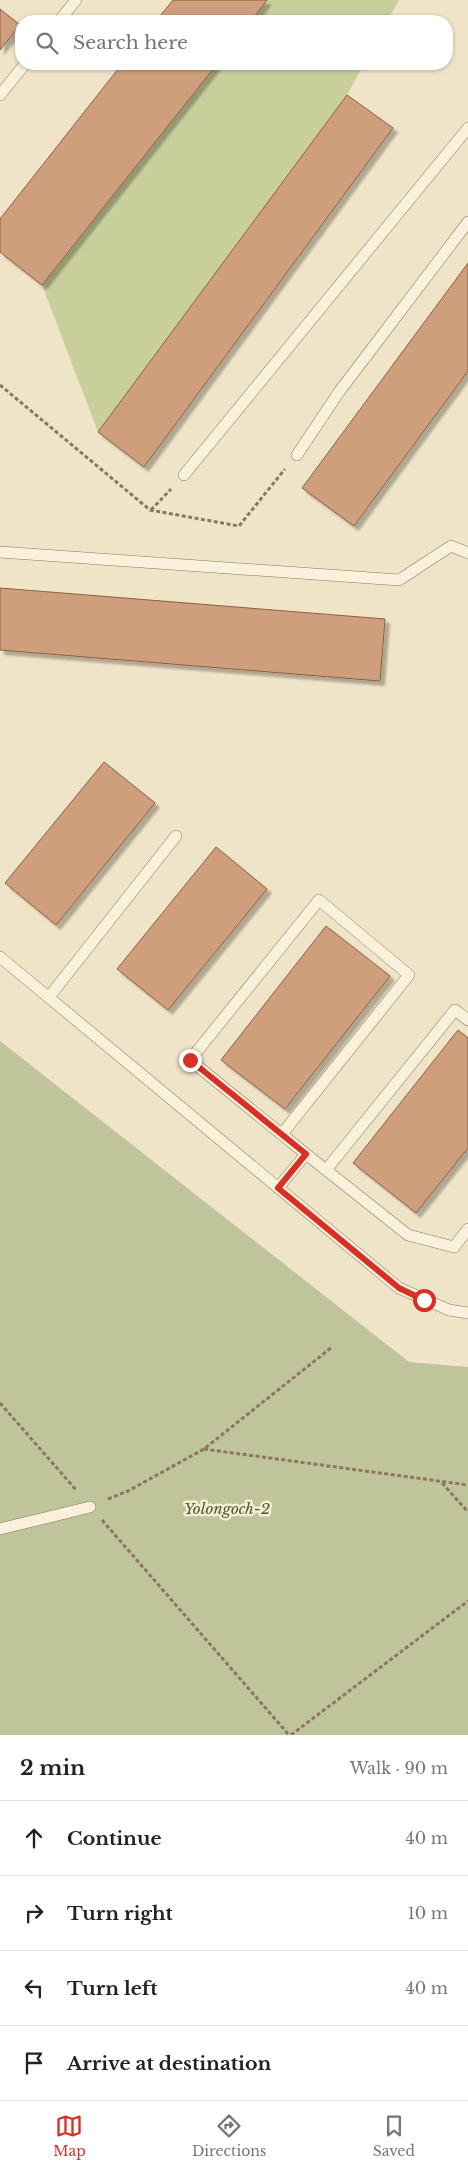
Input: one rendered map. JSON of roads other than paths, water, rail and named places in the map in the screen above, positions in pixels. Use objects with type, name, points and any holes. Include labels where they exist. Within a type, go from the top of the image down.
[{"type":"lane","points":[[64,15],[76,0]]},
{"type":"lane","points":[[0,95],[20,70]]},
{"type":"lane","points":[[184,475],[468,128]]},
{"type":"lane","points":[[297,455],[339,392],[468,222]]},
{"type":"lane","points":[[0,552],[399,580],[450,546],[468,553]]},
{"type":"lane","points":[[49,997],[176,836]]},
{"type":"lane","points":[[282,1134],[409,975],[319,900],[190,1060],[306,1154],[408,1235],[454,1247],[468,1228]]},
{"type":"lane","points":[[0,957],[399,1288],[449,1310],[468,1313]]},
{"type":"lane","points":[[326,1170],[455,1010],[468,1020]]},
{"type":"lane","points":[[278,1188],[306,1154]]},
{"type":"lane","points":[[0,1528],[90,1507]]},
{"type":"park label","name":"Yolongoch-2","points":[[227,1508]]}]
